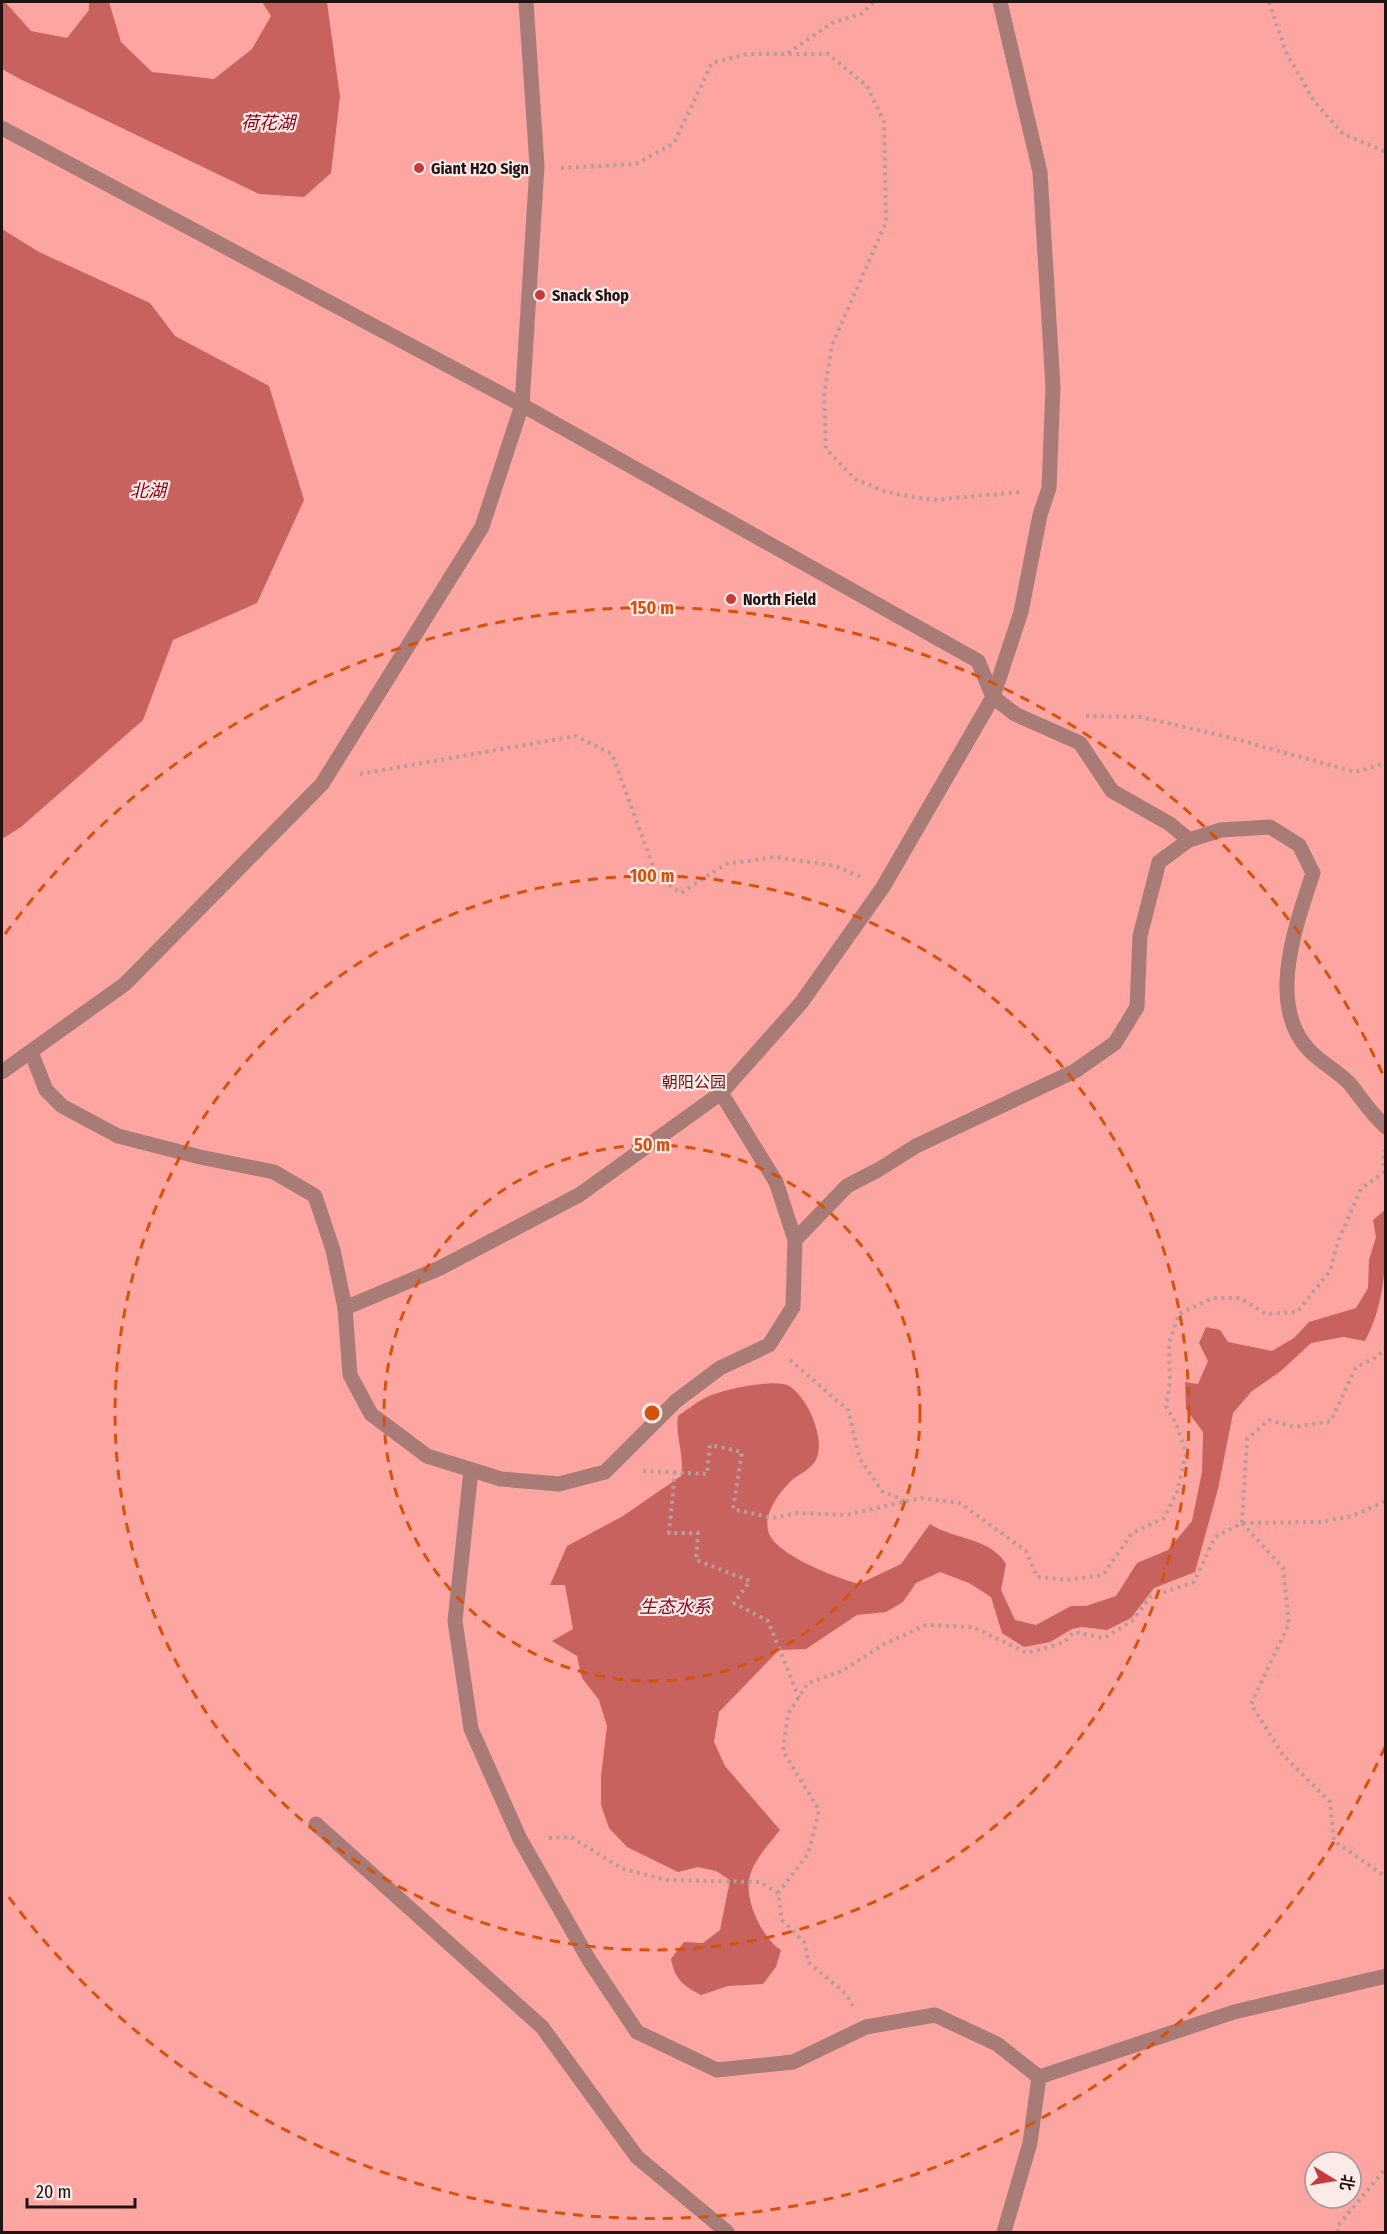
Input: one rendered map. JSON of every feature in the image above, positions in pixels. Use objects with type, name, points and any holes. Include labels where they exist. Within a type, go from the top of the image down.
[{"type":"lane","points":[[2,1072],[125,984],[322,784],[482,526],[522,405],[537,166],[526,2]]},
{"type":"lane","points":[[345,1308],[440,1268],[579,1195],[721,1093],[801,1003],[884,887],[993,697],[1021,612],[1040,515],[1049,488],[1053,387],[1040,172],[999,2]]},
{"type":"lane","points":[[2,128],[522,405],[978,661],[993,697],[1015,714],[1080,743],[1112,791],[1170,824],[1189,840]]},
{"type":"lane","points":[[795,1240],[847,1186],[916,1146],[1075,1071],[1115,1043],[1137,1008],[1140,936],[1159,862],[1189,840],[1221,830],[1270,827],[1299,845],[1313,873],[1298,920],[1285,984],[1291,1019],[1309,1051],[1349,1083],[1370,1112],[1385,1126]]},
{"type":"lane","points":[[31,1052],[46,1090],[62,1106],[118,1136],[200,1157],[274,1172],[315,1196],[333,1250],[345,1308],[350,1375],[371,1414],[427,1456],[501,1479],[559,1484],[605,1472],[676,1401],[720,1368],[770,1345],[793,1307],[795,1240],[776,1182],[721,1093]]},
{"type":"lane","points":[[471,1470],[455,1621],[471,1729],[520,1839],[589,1960],[637,2032],[717,2070],[793,2062],[867,2027],[935,2015],[997,2044],[1039,2076]]},
{"type":"lane","points":[[316,1824],[542,2027],[637,2157],[727,2232]]},
{"type":"lane","points":[[1039,2076],[1234,2012],[1386,1976]]},
{"type":"lane","points":[[1004,2232],[1030,2143],[1039,2076]]},
{"type":"path","points":[[788,52],[832,23],[861,14],[874,2]]},
{"type":"path","points":[[1269,2],[1286,52],[1314,101],[1343,134],[1386,152]]},
{"type":"path","points":[[537,166],[562,168],[636,164],[674,143],[712,63],[747,54],[788,52],[828,54],[867,87],[884,122],[886,222],[832,345],[824,394],[826,449],[855,480],[886,492],[932,500],[1049,488]]},
{"type":"path","points":[[1084,716],[1141,717],[1228,737],[1355,772],[1386,764]]},
{"type":"path","points":[[322,784],[401,766],[576,736],[612,754],[657,877],[681,893],[726,864],[775,857],[836,866],[884,887]]},
{"type":"path","points":[[799,1699],[768,1621],[735,1603],[750,1581],[696,1560],[698,1533],[669,1533],[675,1471],[707,1474],[710,1445],[742,1452],[733,1509],[772,1518],[797,1513],[846,1515],[921,1498],[960,1503],[1026,1551],[1036,1577],[1067,1580],[1103,1575],[1132,1533],[1164,1518],[1177,1492],[1186,1453],[1177,1426],[1166,1406],[1170,1381],[1169,1343],[1179,1314],[1213,1298],[1240,1299],[1266,1314],[1297,1312],[1330,1271],[1339,1239],[1361,1189],[1383,1172],[1385,1126]]},
{"type":"path","points":[[770,1345],[808,1373],[848,1410],[860,1459],[882,1491],[906,1501]]},
{"type":"path","points":[[1386,1348],[1375,1358],[1356,1367],[1331,1421],[1294,1427],[1269,1420],[1247,1438],[1242,1523],[1283,1568],[1289,1624],[1251,1704],[1283,1755],[1330,1802],[1334,1840],[1386,1877]]},
{"type":"path","points":[[867,2027],[846,1994],[808,1962],[805,1943],[782,1920],[778,1893],[808,1854],[819,1810],[783,1751],[788,1714],[808,1683],[842,1671],[884,1644],[926,1625],[973,1627],[1027,1653],[1063,1642],[1074,1632],[1104,1638],[1132,1621],[1150,1597],[1194,1582],[1215,1537],[1242,1523],[1320,1522],[1352,1516],[1386,1501]]},
{"type":"path","points":[[520,1839],[571,1837],[623,1869],[668,1880],[760,1882],[778,1893]]},
{"type":"path","points":[[1338,2232],[1337,2228],[1386,2168]]},
{"type":"green space","name":"朝阳公园","points":[[2,2],[1385,2],[1385,2232],[2,2232]]},
{"type":"water","name":"荷花湖","points":[[2,2],[5,2],[31,31],[67,38],[89,10],[89,2],[109,2],[121,42],[152,72],[214,79],[252,49],[271,16],[262,2],[327,2],[340,97],[331,173],[304,197],[259,194],[20,79],[2,69]]},
{"type":"water","name":"北湖","points":[[2,229],[39,252],[150,303],[175,336],[269,386],[304,500],[257,603],[173,640],[143,720],[21,827],[2,839]]},
{"type":"water","name":"生态水系","points":[[1385,1210],[1384,1277],[1378,1309],[1365,1341],[1343,1337],[1311,1343],[1281,1371],[1252,1391],[1233,1413],[1218,1489],[1195,1572],[1154,1588],[1131,1618],[1107,1630],[1082,1627],[1072,1629],[1050,1642],[1024,1647],[1002,1633],[991,1597],[969,1583],[940,1572],[916,1583],[903,1602],[886,1612],[857,1615],[806,1649],[779,1650],[719,1712],[714,1742],[725,1766],[780,1830],[754,1866],[748,1888],[752,1908],[761,1928],[781,1950],[776,1967],[763,1984],[728,1986],[701,1995],[685,1985],[675,1972],[671,1959],[684,1942],[703,1943],[720,1930],[730,1880],[716,1871],[698,1867],[678,1872],[627,1847],[609,1828],[601,1805],[601,1776],[607,1726],[599,1700],[582,1678],[577,1656],[552,1641],[573,1629],[565,1585],[550,1585],[567,1546],[623,1516],[681,1476],[678,1416],[701,1400],[722,1392],[760,1384],[772,1383],[789,1386],[799,1395],[810,1411],[818,1434],[819,1449],[813,1464],[786,1487],[770,1510],[768,1530],[772,1539],[781,1548],[807,1564],[859,1584],[901,1564],[930,1524],[981,1544],[999,1555],[1006,1564],[1001,1590],[1015,1620],[1036,1625],[1071,1606],[1086,1606],[1116,1596],[1137,1563],[1168,1550],[1192,1521],[1202,1472],[1203,1432],[1186,1409],[1185,1382],[1198,1384],[1208,1361],[1199,1343],[1206,1327],[1220,1330],[1228,1342],[1272,1351],[1294,1338],[1309,1322],[1356,1308],[1368,1288],[1369,1260],[1376,1237],[1373,1220]]},
{"type":"place","name":"Giant H2O Sign","points":[[419,168]]},
{"type":"place","name":"Snack Shop","points":[[540,295]]},
{"type":"place","name":"North Field","points":[[731,599]]}]
